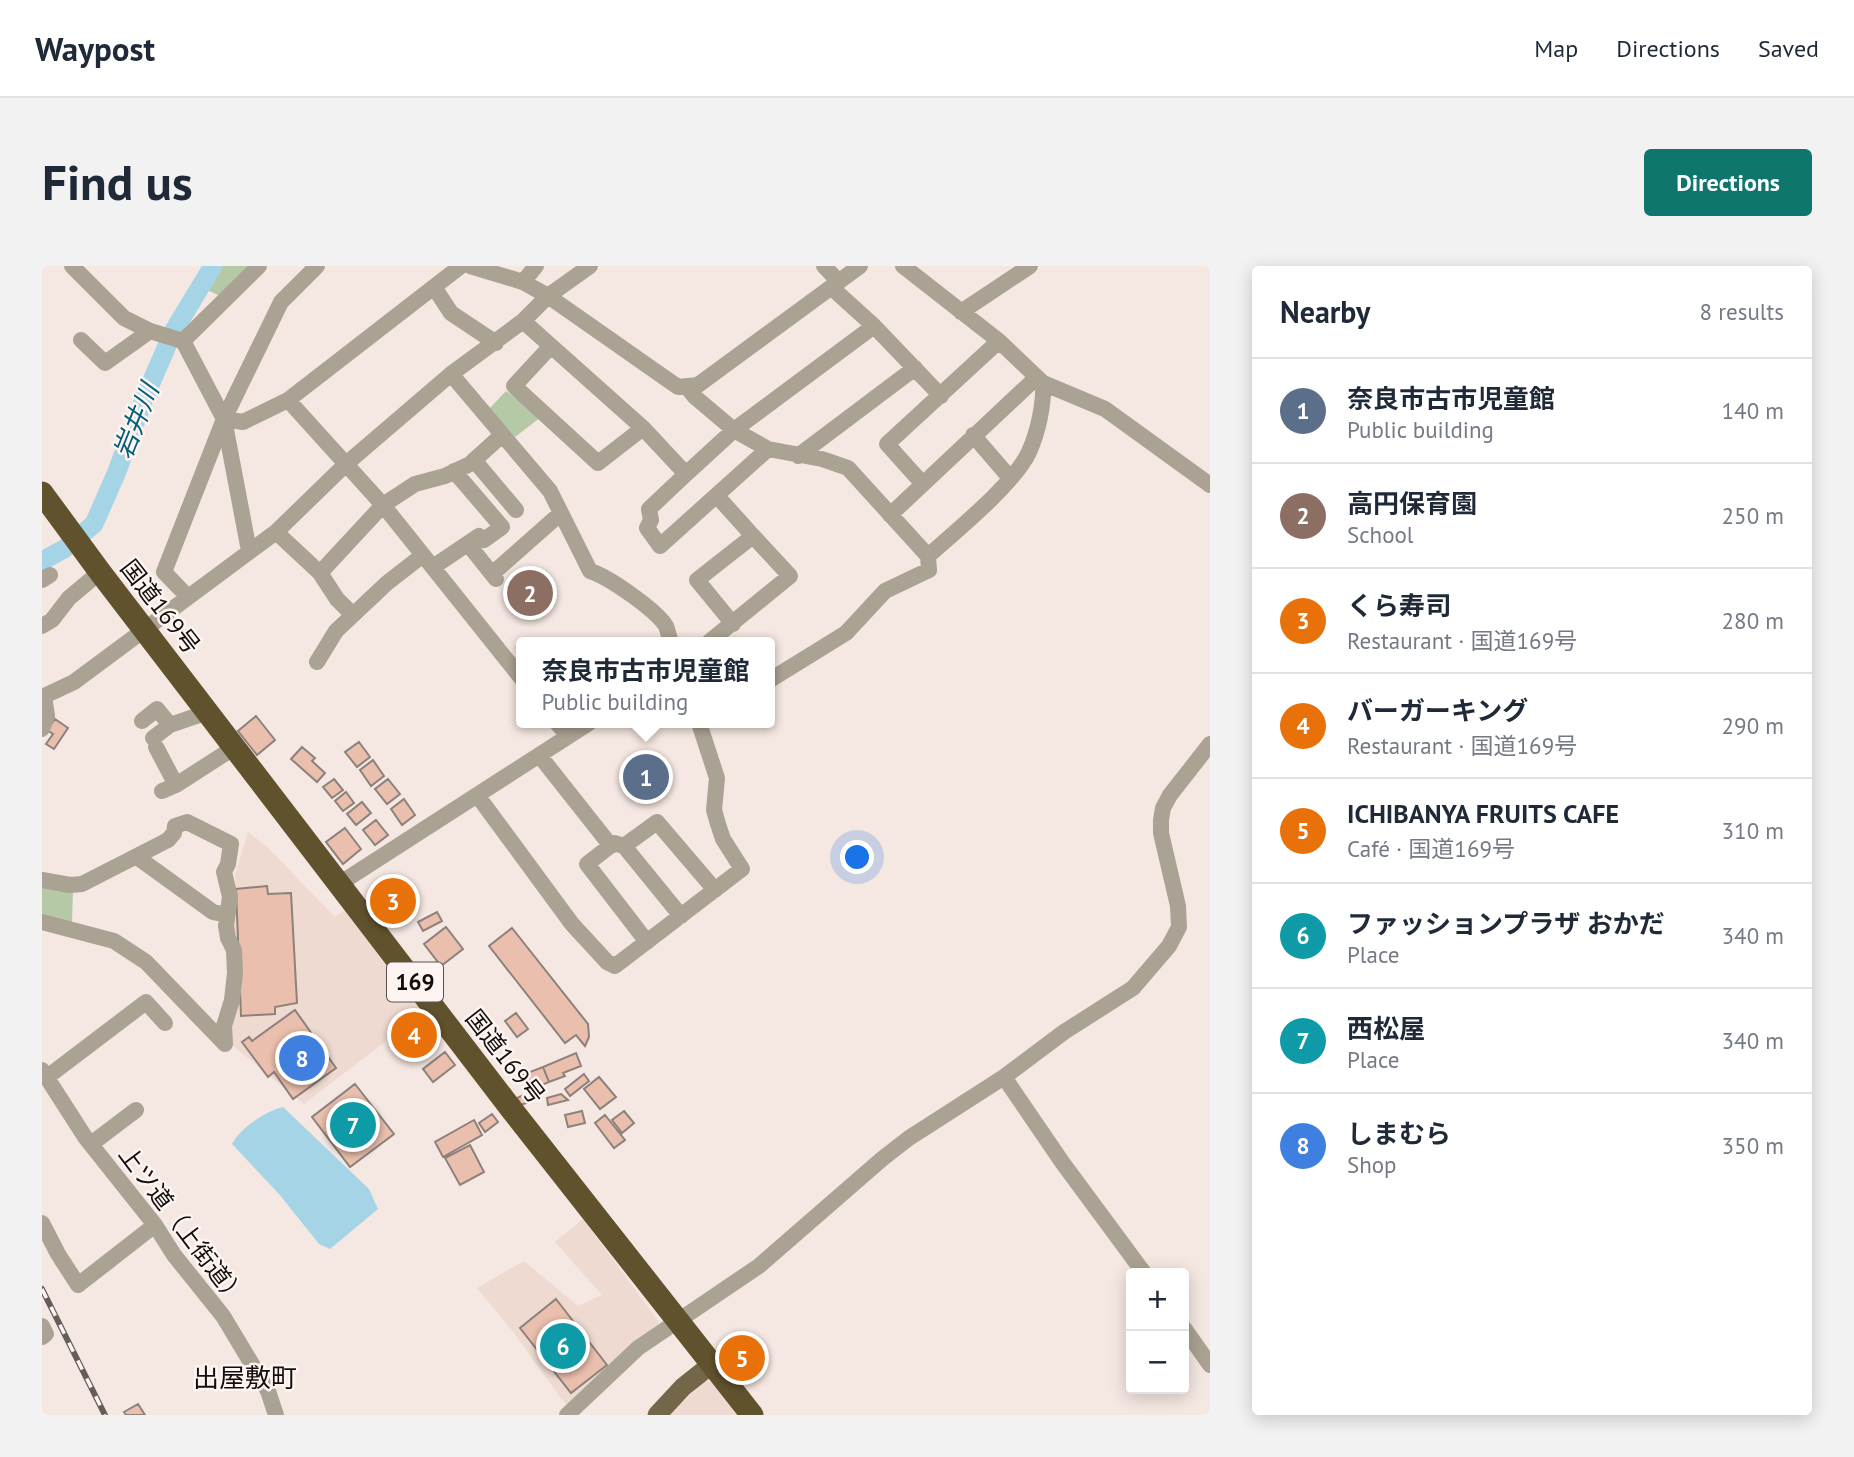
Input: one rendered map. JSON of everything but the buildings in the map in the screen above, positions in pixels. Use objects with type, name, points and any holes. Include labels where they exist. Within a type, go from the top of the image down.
[{"type":"highway","name":"国道169号","points":[[42,493],[339,884],[752,1415]]},
{"type":"main road","points":[[657,1415],[683,1387],[712,1364]]},
{"type":"street","points":[[72,266],[124,318],[153,332],[180,340],[225,419],[248,551]]},
{"type":"street","points":[[180,340],[259,266]]},
{"type":"street","points":[[188,597],[164,572],[225,419],[281,302],[317,266]]},
{"type":"street","points":[[225,419],[243,422],[288,400],[461,266]]},
{"type":"street","points":[[470,266],[523,282],[548,296],[678,387],[698,385],[860,266]]},
{"type":"street","points":[[523,282],[536,266]]},
{"type":"street","points":[[42,729],[47,716],[43,696],[74,682],[276,532],[346,464],[452,374],[496,343],[548,296],[590,266]]},
{"type":"street","points":[[824,266],[836,285],[941,396]]},
{"type":"street","points":[[903,266],[999,341],[1040,380],[1105,409],[1210,485]]},
{"type":"street","points":[[997,266],[1008,280]]},
{"type":"street","points":[[961,312],[1030,266]]},
{"type":"street","points":[[434,287],[451,313],[496,343]]},
{"type":"street","points":[[523,321],[643,428],[686,474]]},
{"type":"street","points":[[768,449],[660,546],[647,528],[651,520],[649,509],[734,430],[874,326]]},
{"type":"street","points":[[81,340],[105,363],[153,332]]},
{"type":"street","points":[[922,483],[887,444],[999,341]]},
{"type":"street","points":[[551,346],[514,386],[598,463],[643,428]]},
{"type":"street","points":[[798,456],[915,368]]},
{"type":"street","points":[[452,374],[550,491],[590,571],[604,576],[639,602],[666,626],[669,637]]},
{"type":"street","points":[[890,514],[973,435],[1040,380]]},
{"type":"street","points":[[928,556],[1010,478],[1029,452],[1044,401],[1040,380]]},
{"type":"street","points":[[686,386],[734,430],[768,449],[822,459],[848,468],[928,556],[929,570],[885,591],[846,633],[775,677]]},
{"type":"street","points":[[288,400],[383,505],[516,671]]},
{"type":"street","points":[[320,573],[383,505],[415,484],[454,471],[474,460],[502,435]]},
{"type":"street","points":[[973,435],[1010,478]]},
{"type":"street","points":[[474,460],[516,510]]},
{"type":"street","points":[[317,662],[335,631],[387,583],[468,544],[479,536],[484,540],[502,527],[454,471]]},
{"type":"street","points":[[716,637],[790,576],[717,496]]},
{"type":"street","points":[[468,544],[494,576],[561,513]]},
{"type":"street","points":[[276,532],[320,573],[353,615]]},
{"type":"street","points":[[733,624],[697,580],[753,536]]},
{"type":"street","points":[[43,624],[52,620],[69,598],[100,572]]},
{"type":"street","points":[[142,720],[157,709],[170,725]]},
{"type":"street","points":[[208,712],[170,725],[154,742],[169,788],[234,747]]},
{"type":"street","points":[[560,728],[568,737]]},
{"type":"street","points":[[339,884],[582,728]]},
{"type":"street","points":[[477,795],[572,924],[607,962],[615,966],[743,869],[723,839],[718,824],[715,810],[717,778],[701,728]]},
{"type":"street","points":[[567,1415],[638,1348],[759,1266],[882,1158],[1004,1077],[1064,1032],[1133,988],[1172,942],[1179,927],[1171,868],[1161,833],[1163,808],[1210,744]]},
{"type":"street","points":[[539,755],[681,916]]},
{"type":"street","points":[[42,880],[82,884],[168,841],[175,826],[187,822],[231,844],[224,872],[230,897],[227,915],[228,938],[234,950],[235,973],[232,1000],[224,1026],[225,1044],[146,962],[114,941],[42,922]]},
{"type":"street","points":[[647,942],[587,864],[657,822],[715,890]]},
{"type":"street","points":[[137,857],[213,912],[227,915]]},
{"type":"street","points":[[44,1074],[146,1002],[164,1023]]},
{"type":"street","name":"上ツ道（上街道）","points":[[44,1074],[91,1144],[223,1316],[268,1391],[276,1415]]},
{"type":"street","points":[[1004,1077],[1062,1162],[1140,1268]]},
{"type":"street","points":[[91,1144],[136,1110]]},
{"type":"street","points":[[42,1223],[78,1285],[155,1225]]},
{"type":"street","points":[[42,1326],[47,1334],[42,1337]]},
{"type":"street","points":[[1186,1331],[1210,1365]]},
{"type":"shaded area","points":[[248,832],[268,848],[335,917],[346,909],[425,1011],[304,1104],[231,1044],[231,933],[236,896],[235,875]]},
{"type":"shaded area","points":[[583,1219],[659,1322],[655,1330],[566,1405],[511,1329],[477,1288],[524,1261],[578,1306],[602,1295],[555,1242]]},
{"type":"shaded area","points":[[705,1381],[714,1382],[744,1415],[669,1415]]},
{"type":"green space","points":[[221,266],[250,266],[220,296],[205,289]]},
{"type":"green space","points":[[506,391],[541,417],[515,437],[489,409]]},
{"type":"green space","points":[[42,887],[73,889],[72,923],[42,918]]},
{"type":"water","points":[[283,1107],[369,1189],[378,1209],[330,1249],[319,1244],[279,1194],[232,1144],[254,1121]]},
{"type":"waterway","name":"岩井川","points":[[42,561],[64,549],[94,524],[173,332],[213,266]]},
{"type":"railway","points":[[42,1289],[105,1415]]},
{"type":"place","name":"高円保育園","points":[[530,593]]},
{"type":"place","name":"奈良市古市児童館","points":[[646,777]]},
{"type":"place","name":"くら寿司","points":[[393,901]]},
{"type":"place","name":"バーガーキング","points":[[414,1035]]},
{"type":"place","name":"しまむら","points":[[302,1058]]},
{"type":"place","name":"西松屋","points":[[353,1125]]},
{"type":"place","name":"ファッションプラザ おかだ","points":[[563,1346]]},
{"type":"place","name":"ICHIBANYA FRUITS CAFE","points":[[742,1358]]},
{"type":"district","name":"出屋敷町","points":[[245,1378]]}]
